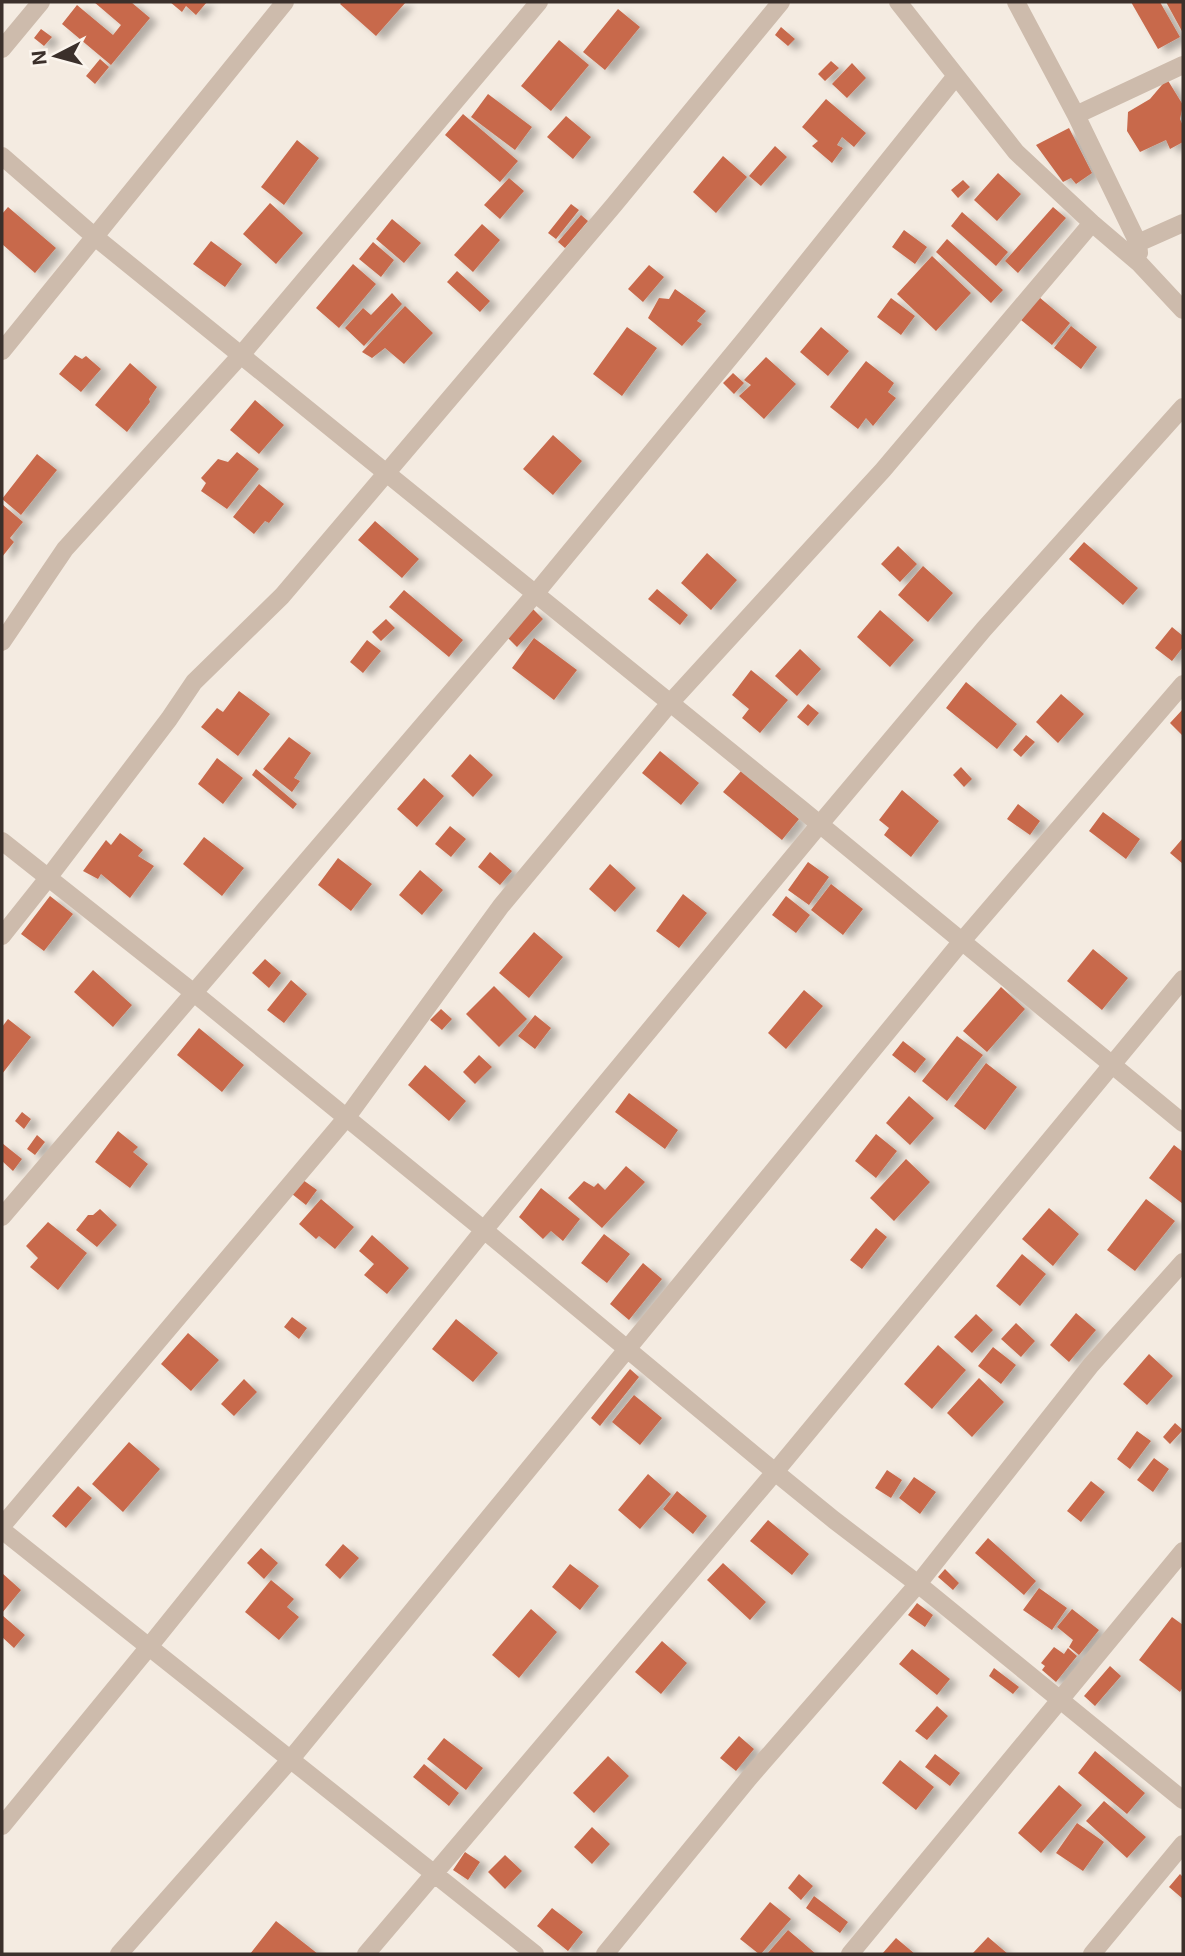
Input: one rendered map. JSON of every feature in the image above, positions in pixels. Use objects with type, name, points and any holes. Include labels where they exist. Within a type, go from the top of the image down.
[{"type":"street","points":[[2,49],[41,2]]},
{"type":"street","points":[[2,351],[285,2]]},
{"type":"street","points":[[2,642],[65,549],[241,355],[539,2]]},
{"type":"street","points":[[2,936],[169,719],[194,682],[282,596],[614,205],[781,2]]},
{"type":"street","points":[[898,2],[1016,152],[1140,264],[1183,310]]},
{"type":"street","points":[[1016,2],[1138,243],[1140,264]]},
{"type":"street","points":[[1076,116],[1183,65]]},
{"type":"street","points":[[2,1217],[535,594],[746,338],[956,76]]},
{"type":"street","points":[[2,156],[95,237],[820,824],[1183,1122]]},
{"type":"street","points":[[535,1954],[148,1648],[2,1528],[346,1117],[501,906],[670,703],[883,470],[1092,223]]},
{"type":"street","points":[[1138,243],[1183,223]]},
{"type":"street","points":[[2,1826],[484,1230],[820,824],[984,629],[1183,407]]},
{"type":"street","points":[[119,1954],[290,1760],[962,941],[1183,684]]},
{"type":"street","points":[[2,841],[194,993],[775,1472],[918,1584],[1183,1800]]},
{"type":"street","points":[[366,1954],[775,1472],[1183,979]]},
{"type":"street","points":[[605,1954],[748,1778],[918,1584],[1091,1366],[1183,1262]]},
{"type":"street","points":[[850,1954],[1183,1551]]},
{"type":"street","points":[[1092,1954],[1183,1844]]},
{"type":"building","points":[[94,2],[131,2],[150,18],[111,65],[62,24],[77,5],[113,35],[121,25]]},
{"type":"building","points":[[170,2],[207,2],[196,15],[186,6],[182,12]]},
{"type":"building","points":[[406,2],[376,36],[340,4]]},
{"type":"building","points":[[1131,2],[1160,2],[1180,37],[1158,49]]},
{"type":"building","points":[[1166,2],[1183,2],[1183,33]]},
{"type":"building","points":[[618,9],[640,27],[605,70],[583,52]]},
{"type":"building","points":[[781,27],[795,39],[788,46],[775,35]]},
{"type":"building","points":[[41,29],[52,37],[44,46],[34,38]]},
{"type":"building","points":[[559,40],[589,65],[551,111],[521,86]]},
{"type":"building","points":[[100,59],[109,67],[95,84],[86,76]]},
{"type":"building","points":[[831,61],[839,68],[825,81],[818,74]]},
{"type":"building","points":[[852,63],[866,78],[847,98],[832,84]]},
{"type":"building","points":[[1167,79],[1183,105],[1180,119],[1183,142],[1170,149],[1166,140],[1140,152],[1127,131],[1128,112],[1150,99]]},
{"type":"building","points":[[488,94],[532,127],[515,150],[471,117]]},
{"type":"building","points":[[826,99],[866,133],[854,147],[842,137],[837,145],[843,148],[832,163],[812,146],[818,141],[802,127]]},
{"type":"building","points":[[463,114],[518,161],[500,182],[445,135]]},
{"type":"building","points":[[566,116],[591,137],[573,159],[547,137]]},
{"type":"building","points":[[1069,128],[1092,173],[1076,184],[1071,178],[1063,182],[1036,145]]},
{"type":"building","points":[[297,140],[319,158],[284,205],[261,187]]},
{"type":"building","points":[[775,146],[787,157],[761,186],[749,176]]},
{"type":"building","points":[[723,156],[747,177],[716,213],[693,192]]},
{"type":"building","points":[[998,173],[1021,194],[997,221],[974,200]]},
{"type":"building","points":[[509,178],[524,191],[500,219],[484,205]]},
{"type":"building","points":[[963,180],[970,187],[958,198],[951,190]]},
{"type":"building","points":[[270,203],[303,233],[276,264],[243,234]]},
{"type":"building","points":[[571,204],[579,210],[556,239],[548,233]]},
{"type":"building","points":[[8,207],[56,248],[35,273],[2,244],[2,214]]},
{"type":"building","points":[[1053,207],[1066,218],[1018,273],[1005,261]]},
{"type":"building","points":[[962,212],[1008,252],[996,266],[951,226]]},
{"type":"building","points":[[581,215],[588,221],[565,248],[558,242]]},
{"type":"building","points":[[392,219],[421,243],[404,263],[376,239]]},
{"type":"building","points":[[482,224],[500,240],[473,272],[454,255]]},
{"type":"building","points":[[904,230],[927,247],[915,264],[892,247]]},
{"type":"building","points":[[947,239],[1003,290],[991,303],[936,252]]},
{"type":"building","points":[[211,241],[242,264],[225,287],[193,264]]},
{"type":"building","points":[[373,242],[394,260],[381,277],[359,259]]},
{"type":"building","points":[[932,256],[971,293],[936,331],[897,294]]},
{"type":"building","points":[[353,264],[376,284],[339,328],[316,308]]},
{"type":"building","points":[[649,265],[664,277],[643,302],[628,289]]},
{"type":"building","points":[[457,271],[490,301],[480,312],[447,282]]},
{"type":"building","points":[[675,289],[706,311],[697,321],[702,324],[682,346],[648,318],[659,298],[669,299]]},
{"type":"building","points":[[392,293],[402,304],[364,346],[345,328],[363,308],[371,315]]},
{"type":"building","points":[[1039,297],[1070,323],[1052,345],[1021,320]]},
{"type":"building","points":[[891,298],[915,316],[901,335],[877,317]]},
{"type":"building","points":[[405,306],[433,333],[404,364],[385,348],[372,358],[362,352]]},
{"type":"building","points":[[1071,326],[1097,347],[1081,369],[1054,348]]},
{"type":"building","points":[[627,327],[657,348],[622,396],[593,374]]},
{"type":"building","points":[[821,327],[849,351],[828,376],[800,352]]},
{"type":"building","points":[[75,355],[82,359],[86,356],[101,369],[81,392],[59,374]]},
{"type":"building","points":[[766,357],[796,384],[764,419],[739,396],[751,385],[744,380]]},
{"type":"building","points":[[866,361],[894,383],[888,392],[896,398],[873,426],[866,418],[858,429],[830,407]]},
{"type":"building","points":[[130,363],[157,387],[149,399],[150,402],[127,432],[95,405]]},
{"type":"building","points":[[733,373],[744,383],[734,394],[723,383]]},
{"type":"building","points":[[255,400],[284,425],[259,454],[230,430]]},
{"type":"building","points":[[553,435],[582,461],[553,495],[523,469]]},
{"type":"building","points":[[237,452],[259,469],[227,509],[201,491],[206,483],[201,478],[218,459],[228,462]]},
{"type":"building","points":[[37,454],[57,470],[21,515],[2,499]]},
{"type":"building","points":[[259,484],[284,504],[269,523],[265,521],[254,534],[233,517]]},
{"type":"building","points":[[2,504],[23,522],[10,538],[14,542],[2,557]]},
{"type":"building","points":[[375,521],[419,559],[402,578],[358,540]]},
{"type":"building","points":[[1084,542],[1138,588],[1123,605],[1069,559]]},
{"type":"building","points":[[898,546],[917,564],[900,582],[881,564]]},
{"type":"building","points":[[707,553],[737,580],[711,610],[681,583]]},
{"type":"building","points":[[923,566],[953,593],[928,622],[898,595]]},
{"type":"building","points":[[657,589],[688,615],[680,625],[648,599]]},
{"type":"building","points":[[404,590],[463,640],[449,657],[389,607]]},
{"type":"building","points":[[532,608],[543,619],[517,647],[506,636]]},
{"type":"building","points":[[880,610],[914,640],[890,667],[857,637]]},
{"type":"building","points":[[386,619],[395,628],[381,641],[372,632]]},
{"type":"building","points":[[1172,627],[1183,636],[1183,647],[1172,661],[1155,648]]},
{"type":"building","points":[[534,638],[577,670],[554,700],[512,668]]},
{"type":"building","points":[[367,640],[381,651],[363,673],[350,662]]},
{"type":"building","points":[[800,649],[821,669],[797,696],[775,676]]},
{"type":"building","points":[[751,670],[788,700],[760,733],[742,718],[749,709],[732,695]]},
{"type":"building","points":[[966,682],[1017,724],[997,749],[946,708]]},
{"type":"building","points":[[239,691],[270,714],[238,756],[201,727],[217,708],[223,712]]},
{"type":"building","points":[[1061,694],[1084,714],[1058,743],[1036,722]]},
{"type":"building","points":[[808,704],[819,713],[808,726],[797,717]]},
{"type":"building","points":[[1183,709],[1183,736],[1170,723]]},
{"type":"building","points":[[1026,735],[1035,742],[1021,757],[1013,750]]},
{"type":"building","points":[[289,737],[311,753],[294,778],[300,781],[292,792],[263,769]]},
{"type":"building","points":[[660,751],[699,783],[681,805],[642,773]]},
{"type":"building","points":[[470,754],[493,775],[473,797],[451,776]]},
{"type":"building","points":[[217,758],[243,778],[223,804],[198,784]]},
{"type":"building","points":[[961,767],[972,779],[964,787],[953,775]]},
{"type":"building","points":[[256,769],[297,804],[293,809],[252,775]]},
{"type":"building","points":[[741,771],[799,819],[782,840],[723,792]]},
{"type":"building","points":[[424,778],[444,796],[417,827],[397,809]]},
{"type":"building","points":[[902,790],[939,821],[911,857],[884,835],[889,828],[879,820]]},
{"type":"building","points":[[1018,804],[1040,821],[1030,835],[1007,819]]},
{"type":"building","points":[[1103,812],[1140,839],[1126,859],[1089,831]]},
{"type":"building","points":[[450,826],[466,839],[451,857],[435,844]]},
{"type":"building","points":[[120,833],[143,850],[138,856],[154,866],[130,898],[101,874],[98,879],[83,871],[106,840],[111,845]]},
{"type":"building","points":[[204,837],[244,868],[222,896],[183,864]]},
{"type":"building","points":[[1183,838],[1183,864],[1170,853]]},
{"type":"building","points":[[490,852],[512,871],[500,885],[478,867]]},
{"type":"building","points":[[338,858],[372,884],[351,911],[318,885]]},
{"type":"building","points":[[808,862],[829,877],[809,905],[788,890]]},
{"type":"building","points":[[610,864],[636,888],[615,912],[589,889]]},
{"type":"building","points":[[420,870],[443,890],[422,915],[399,895]]},
{"type":"building","points":[[831,884],[863,909],[843,935],[811,910]]},
{"type":"building","points":[[683,894],[707,913],[679,948],[656,931]]},
{"type":"building","points":[[50,896],[73,914],[44,951],[21,934]]},
{"type":"building","points":[[786,896],[810,915],[796,933],[772,915]]},
{"type":"building","points":[[534,932],[563,957],[529,998],[499,973]]},
{"type":"building","points":[[1093,949],[1128,978],[1102,1010],[1067,981]]},
{"type":"building","points":[[265,959],[281,973],[269,988],[252,973]]},
{"type":"building","points":[[93,970],[132,1005],[113,1027],[74,992]]},
{"type":"building","points":[[291,980],[307,994],[284,1023],[267,1010]]},
{"type":"building","points":[[494,986],[527,1019],[499,1047],[466,1014]]},
{"type":"building","points":[[1001,987],[1025,1009],[987,1052],[963,1031]]},
{"type":"building","points":[[804,990],[823,1006],[786,1049],[768,1033]]},
{"type":"building","points":[[441,1009],[452,1019],[442,1030],[430,1020]]},
{"type":"building","points":[[535,1015],[551,1028],[535,1049],[518,1036]]},
{"type":"building","points":[[8,1019],[31,1037],[2,1074],[2,1027]]},
{"type":"building","points":[[199,1028],[244,1065],[222,1092],[177,1055]]},
{"type":"building","points":[[957,1036],[983,1055],[947,1101],[922,1081]]},
{"type":"building","points":[[903,1041],[926,1059],[915,1073],[892,1055]]},
{"type":"building","points":[[479,1055],[492,1067],[475,1084],[463,1072]]},
{"type":"building","points":[[986,1063],[1017,1087],[985,1130],[954,1106]]},
{"type":"building","points":[[425,1065],[466,1101],[449,1121],[408,1085]]},
{"type":"building","points":[[629,1093],[678,1130],[665,1149],[615,1112]]},
{"type":"building","points":[[909,1096],[934,1118],[910,1145],[886,1123]]},
{"type":"building","points":[[22,1112],[31,1119],[24,1129],[15,1121]]},
{"type":"building","points":[[118,1131],[138,1147],[133,1152],[148,1164],[130,1188],[95,1162]]},
{"type":"building","points":[[876,1134],[897,1151],[876,1178],[855,1161]]},
{"type":"building","points":[[37,1135],[45,1142],[35,1155],[27,1149]]},
{"type":"building","points":[[2,1143],[22,1159],[13,1171],[2,1161]]},
{"type":"building","points":[[1174,1145],[1183,1152],[1183,1204],[1149,1178]]},
{"type":"building","points":[[906,1159],[930,1182],[894,1221],[870,1198]]},
{"type":"building","points":[[626,1166],[645,1182],[602,1228],[568,1198],[584,1181],[594,1187],[598,1183],[605,1190]]},
{"type":"building","points":[[303,1180],[317,1190],[306,1205],[292,1194]]},
{"type":"building","points":[[541,1188],[580,1219],[563,1241],[551,1231],[543,1239],[519,1217]]},
{"type":"building","points":[[321,1199],[354,1227],[335,1249],[319,1236],[316,1239],[299,1224]]},
{"type":"building","points":[[1146,1199],[1175,1221],[1135,1271],[1107,1250]]},
{"type":"building","points":[[1049,1208],[1079,1234],[1053,1266],[1022,1239]]},
{"type":"building","points":[[100,1209],[117,1225],[97,1247],[76,1230],[88,1215],[93,1215]]},
{"type":"building","points":[[48,1222],[87,1253],[58,1290],[30,1267],[38,1258],[26,1246]]},
{"type":"building","points":[[876,1228],[887,1237],[862,1269],[850,1260]]},
{"type":"building","points":[[604,1234],[630,1254],[607,1283],[581,1263]]},
{"type":"building","points":[[372,1235],[409,1268],[387,1294],[364,1275],[374,1264],[359,1251]]},
{"type":"building","points":[[1022,1254],[1046,1274],[1020,1306],[996,1286]]},
{"type":"building","points":[[643,1263],[662,1279],[629,1320],[610,1304]]},
{"type":"building","points":[[1076,1313],[1096,1330],[1069,1362],[1050,1345]]},
{"type":"building","points":[[976,1314],[993,1330],[972,1353],[954,1337]]},
{"type":"building","points":[[292,1317],[307,1328],[299,1339],[284,1327]]},
{"type":"building","points":[[456,1319],[498,1353],[473,1382],[432,1349]]},
{"type":"building","points":[[1016,1323],[1035,1341],[1021,1357],[1001,1339]]},
{"type":"building","points":[[188,1333],[219,1360],[191,1391],[161,1364]]},
{"type":"building","points":[[938,1345],[966,1370],[932,1409],[904,1384]]},
{"type":"building","points":[[993,1347],[1016,1365],[1001,1384],[978,1366]]},
{"type":"building","points":[[1149,1354],[1173,1376],[1147,1405],[1123,1384]]},
{"type":"building","points":[[630,1369],[639,1377],[600,1426],[591,1418]]},
{"type":"building","points":[[979,1378],[1004,1402],[972,1437],[947,1413]]},
{"type":"building","points":[[244,1379],[257,1392],[234,1416],[221,1404]]},
{"type":"building","points":[[634,1395],[662,1418],[640,1445],[612,1422]]},
{"type":"building","points":[[1175,1423],[1183,1430],[1170,1444],[1163,1437]]},
{"type":"building","points":[[1137,1431],[1151,1441],[1130,1469],[1117,1459]]},
{"type":"building","points":[[129,1442],[160,1469],[123,1512],[92,1484]]},
{"type":"building","points":[[1154,1458],[1169,1469],[1153,1492],[1137,1480]]},
{"type":"building","points":[[887,1470],[902,1480],[891,1498],[875,1488]]},
{"type":"building","points":[[648,1474],[671,1494],[640,1529],[618,1510]]},
{"type":"building","points":[[914,1477],[936,1492],[920,1514],[899,1498]]},
{"type":"building","points":[[1091,1481],[1105,1492],[1081,1522],[1067,1511]]},
{"type":"building","points":[[78,1486],[92,1498],[66,1528],[52,1516]]},
{"type":"building","points":[[677,1491],[707,1516],[693,1534],[663,1509]]},
{"type":"building","points":[[768,1520],[809,1554],[792,1575],[750,1541]]},
{"type":"building","points":[[988,1538],[1036,1581],[1024,1595],[975,1553]]},
{"type":"building","points":[[343,1544],[359,1558],[340,1579],[325,1565]]},
{"type":"building","points":[[261,1548],[278,1563],[264,1579],[247,1563]]},
{"type":"building","points":[[723,1563],[766,1602],[750,1620],[707,1580]]},
{"type":"building","points":[[570,1564],[599,1586],[580,1610],[552,1587]]},
{"type":"building","points":[[945,1569],[959,1583],[953,1590],[938,1577]]},
{"type":"building","points":[[2,1573],[21,1590],[2,1613]]},
{"type":"building","points":[[271,1580],[294,1599],[287,1607],[299,1617],[279,1640],[245,1612]]},
{"type":"building","points":[[1039,1588],[1067,1608],[1052,1630],[1023,1610]]},
{"type":"building","points":[[917,1603],[933,1615],[925,1627],[908,1615]]},
{"type":"building","points":[[531,1609],[557,1632],[519,1678],[492,1655]]},
{"type":"building","points":[[1072,1609],[1099,1630],[1079,1655],[1069,1647],[1073,1640],[1057,1627]]},
{"type":"building","points":[[2,1615],[25,1635],[14,1648],[2,1637]]},
{"type":"building","points":[[1172,1617],[1183,1625],[1183,1687],[1180,1692],[1139,1660]]},
{"type":"building","points":[[662,1641],[687,1663],[661,1694],[635,1672]]},
{"type":"building","points":[[1054,1647],[1064,1654],[1068,1648],[1077,1656],[1056,1682],[1042,1670],[1045,1666],[1041,1663]]},
{"type":"building","points":[[912,1649],[950,1679],[937,1695],[899,1664]]},
{"type":"building","points":[[1110,1666],[1121,1676],[1095,1706],[1084,1696]]},
{"type":"building","points":[[994,1668],[1019,1687],[1013,1694],[989,1676]]},
{"type":"building","points":[[937,1706],[948,1716],[927,1740],[915,1731]]},
{"type":"building","points":[[739,1736],[754,1749],[736,1771],[720,1758]]},
{"type":"building","points":[[444,1738],[483,1768],[466,1790],[427,1759]]},
{"type":"building","points":[[1095,1751],[1145,1793],[1127,1814],[1078,1773]]},
{"type":"building","points":[[935,1754],[960,1773],[950,1786],[925,1767]]},
{"type":"building","points":[[608,1756],[629,1776],[594,1813],[573,1793]]},
{"type":"building","points":[[900,1760],[934,1787],[916,1810],[882,1783]]},
{"type":"building","points":[[424,1764],[459,1793],[449,1806],[413,1777]]},
{"type":"building","points":[[1059,1785],[1082,1805],[1041,1853],[1018,1833]]},
{"type":"building","points":[[1104,1801],[1146,1837],[1127,1858],[1086,1821]]},
{"type":"building","points":[[1077,1823],[1104,1842],[1083,1871],[1056,1853]]},
{"type":"building","points":[[592,1827],[610,1844],[592,1864],[574,1847]]},
{"type":"building","points":[[465,1852],[480,1862],[468,1880],[453,1870]]},
{"type":"building","points":[[505,1855],[522,1871],[505,1889],[488,1872]]},
{"type":"building","points":[[799,1874],[813,1886],[801,1900],[788,1888]]},
{"type":"building","points":[[1180,1874],[1183,1877],[1183,1899],[1169,1887]]},
{"type":"building","points":[[814,1896],[848,1922],[840,1933],[806,1908]]},
{"type":"building","points":[[770,1902],[791,1919],[759,1954],[740,1939]]},
{"type":"building","points":[[552,1908],[583,1932],[568,1951],[537,1926]]},
{"type":"building","points":[[276,1921],[318,1954],[250,1954]]},
{"type":"building","points":[[788,1930],[816,1954],[767,1954]]},
{"type":"building","points":[[988,1937],[1008,1954],[972,1954]]},
{"type":"building","points":[[896,1938],[915,1954],[882,1954]]}]
